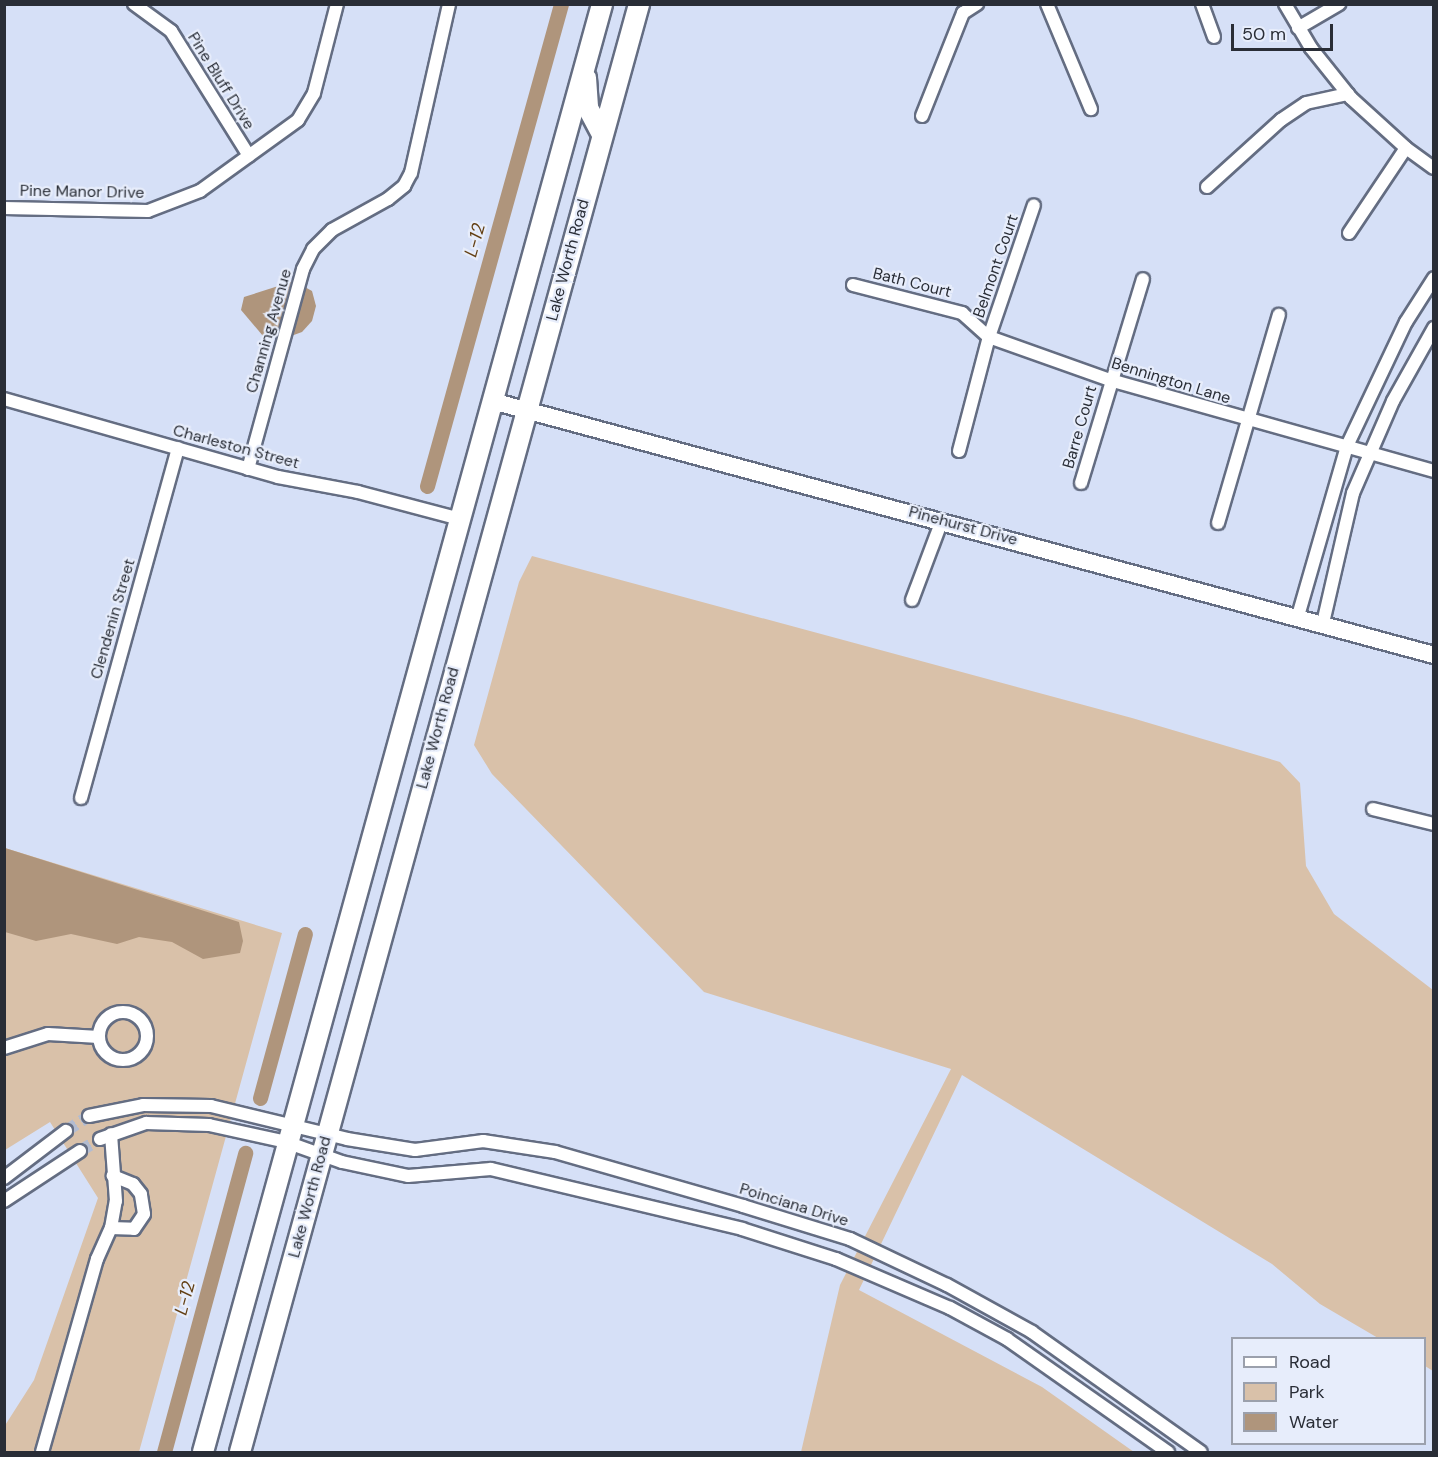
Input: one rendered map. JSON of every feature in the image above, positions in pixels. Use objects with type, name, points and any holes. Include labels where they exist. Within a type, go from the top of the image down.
[{"type":"main road","name":"Lake Worth Road","points":[[203,1452],[289,1133],[602,4]]},
{"type":"main road","name":"Lake Worth Road","points":[[240,1452],[639,4]]},
{"type":"main road","points":[[585,64],[588,108],[602,134]]},
{"type":"street","name":"Pine Bluff Drive","points":[[134,4],[171,31],[249,156]]},
{"type":"street","name":"Pine Manor Drive","points":[[4,208],[148,211],[200,191],[298,120],[310,103],[337,4]]},
{"type":"street","name":"Channing Avenue","points":[[248,469],[303,268],[313,249],[332,230],[388,199],[404,186],[411,174],[449,4]]},
{"type":"street","points":[[922,116],[963,13],[977,4]]},
{"type":"street","points":[[1047,4],[1091,108]]},
{"type":"street","points":[[1202,4],[1214,37]]},
{"type":"street","points":[[1285,4],[1299,28],[1348,94],[1406,148],[1434,168]]},
{"type":"street","points":[[1299,28],[1339,4]]},
{"type":"street","points":[[1207,187],[1281,120],[1306,103],[1348,94]]},
{"type":"street","points":[[1349,233],[1406,148]]},
{"type":"street","name":"Belmont Court","points":[[959,451],[989,338],[1034,205]]},
{"type":"street","points":[[1298,616],[1347,447],[1406,322],[1434,278]]},
{"type":"street","name":"Barre Court","points":[[1081,483],[1110,380],[1143,279]]},
{"type":"street","name":"Bath Court","points":[[853,285],[962,313],[989,338]]},
{"type":"street","points":[[1218,523],[1245,421],[1279,315]]},
{"type":"street","points":[[1323,623],[1353,493],[1393,400],[1434,328]]},
{"type":"street","name":"Bennington Lane","points":[[989,338],[1110,380],[1245,421],[1347,447],[1371,450],[1434,471]]},
{"type":"street","name":"Charleston Street","points":[[4,399],[248,469],[460,519]]},
{"type":"street","name":"Pinehurst Drive","points":[[492,401],[942,520],[1434,655]]},
{"type":"street","name":"Clendenin Street","points":[[81,798],[178,448]]},
{"type":"street","points":[[912,600],[942,520]]},
{"type":"street","points":[[1373,809],[1434,824]]},
{"type":"street","points":[[124,1011],[144,1022],[147,1038],[135,1057],[119,1060],[105,1052],[99,1037],[103,1022],[124,1011]]},
{"type":"street","points":[[4,1048],[48,1034],[99,1037]]},
{"type":"street","points":[[167,1104],[169,1122]]},
{"type":"street","points":[[89,1116],[143,1105],[211,1106],[289,1133],[321,1155],[408,1176],[491,1169],[554,1182],[742,1229],[836,1259],[950,1308],[1006,1339],[1168,1452]]},
{"type":"street","points":[[42,1452],[97,1259],[111,1228],[116,1201],[105,1136],[146,1123],[169,1122],[289,1133]]},
{"type":"street","points":[[4,1178],[66,1131]]},
{"type":"street","name":"Poinciana Drive","points":[[289,1133],[327,1134],[416,1150],[483,1141],[555,1152],[850,1239],[948,1285],[1032,1332],[1201,1452]]},
{"type":"street","points":[[4,1201],[80,1151]]},
{"type":"street","points":[[111,1228],[134,1229],[144,1214],[141,1194],[133,1184],[113,1176]]},
{"type":"green space","points":[[532,556],[1132,718],[1280,762],[1300,783],[1306,866],[1334,914],[1433,990],[1433,1371],[1426,1367],[1426,1337],[1376,1337],[1320,1304],[1272,1264],[962,1075],[859,1290],[1042,1387],[1134,1452],[801,1452],[840,1285],[951,1069],[704,992],[492,774],[474,745],[519,582]]},
{"type":"green space","points":[[5,848],[282,933],[139,1452],[5,1452],[4,1427],[34,1380],[98,1198],[50,1122],[5,1150]]},
{"type":"water","points":[[294,281],[312,291],[316,306],[312,321],[302,332],[291,336],[263,336],[241,310],[244,297]]},
{"type":"water","points":[[5,848],[239,922],[243,941],[240,953],[203,959],[172,942],[139,937],[117,944],[71,934],[36,941],[5,932]]},
{"type":"waterway","name":"L-12","points":[[427,486],[561,4]]},
{"type":"waterway","name":"L-12","points":[[260,1098],[305,934]]},
{"type":"waterway","name":"L-12","points":[[164,1452],[245,1153]]},
{"type":"tunnel","points":[[66,1131],[89,1116]]},
{"type":"tunnel","points":[[80,1151],[100,1139]]}]
